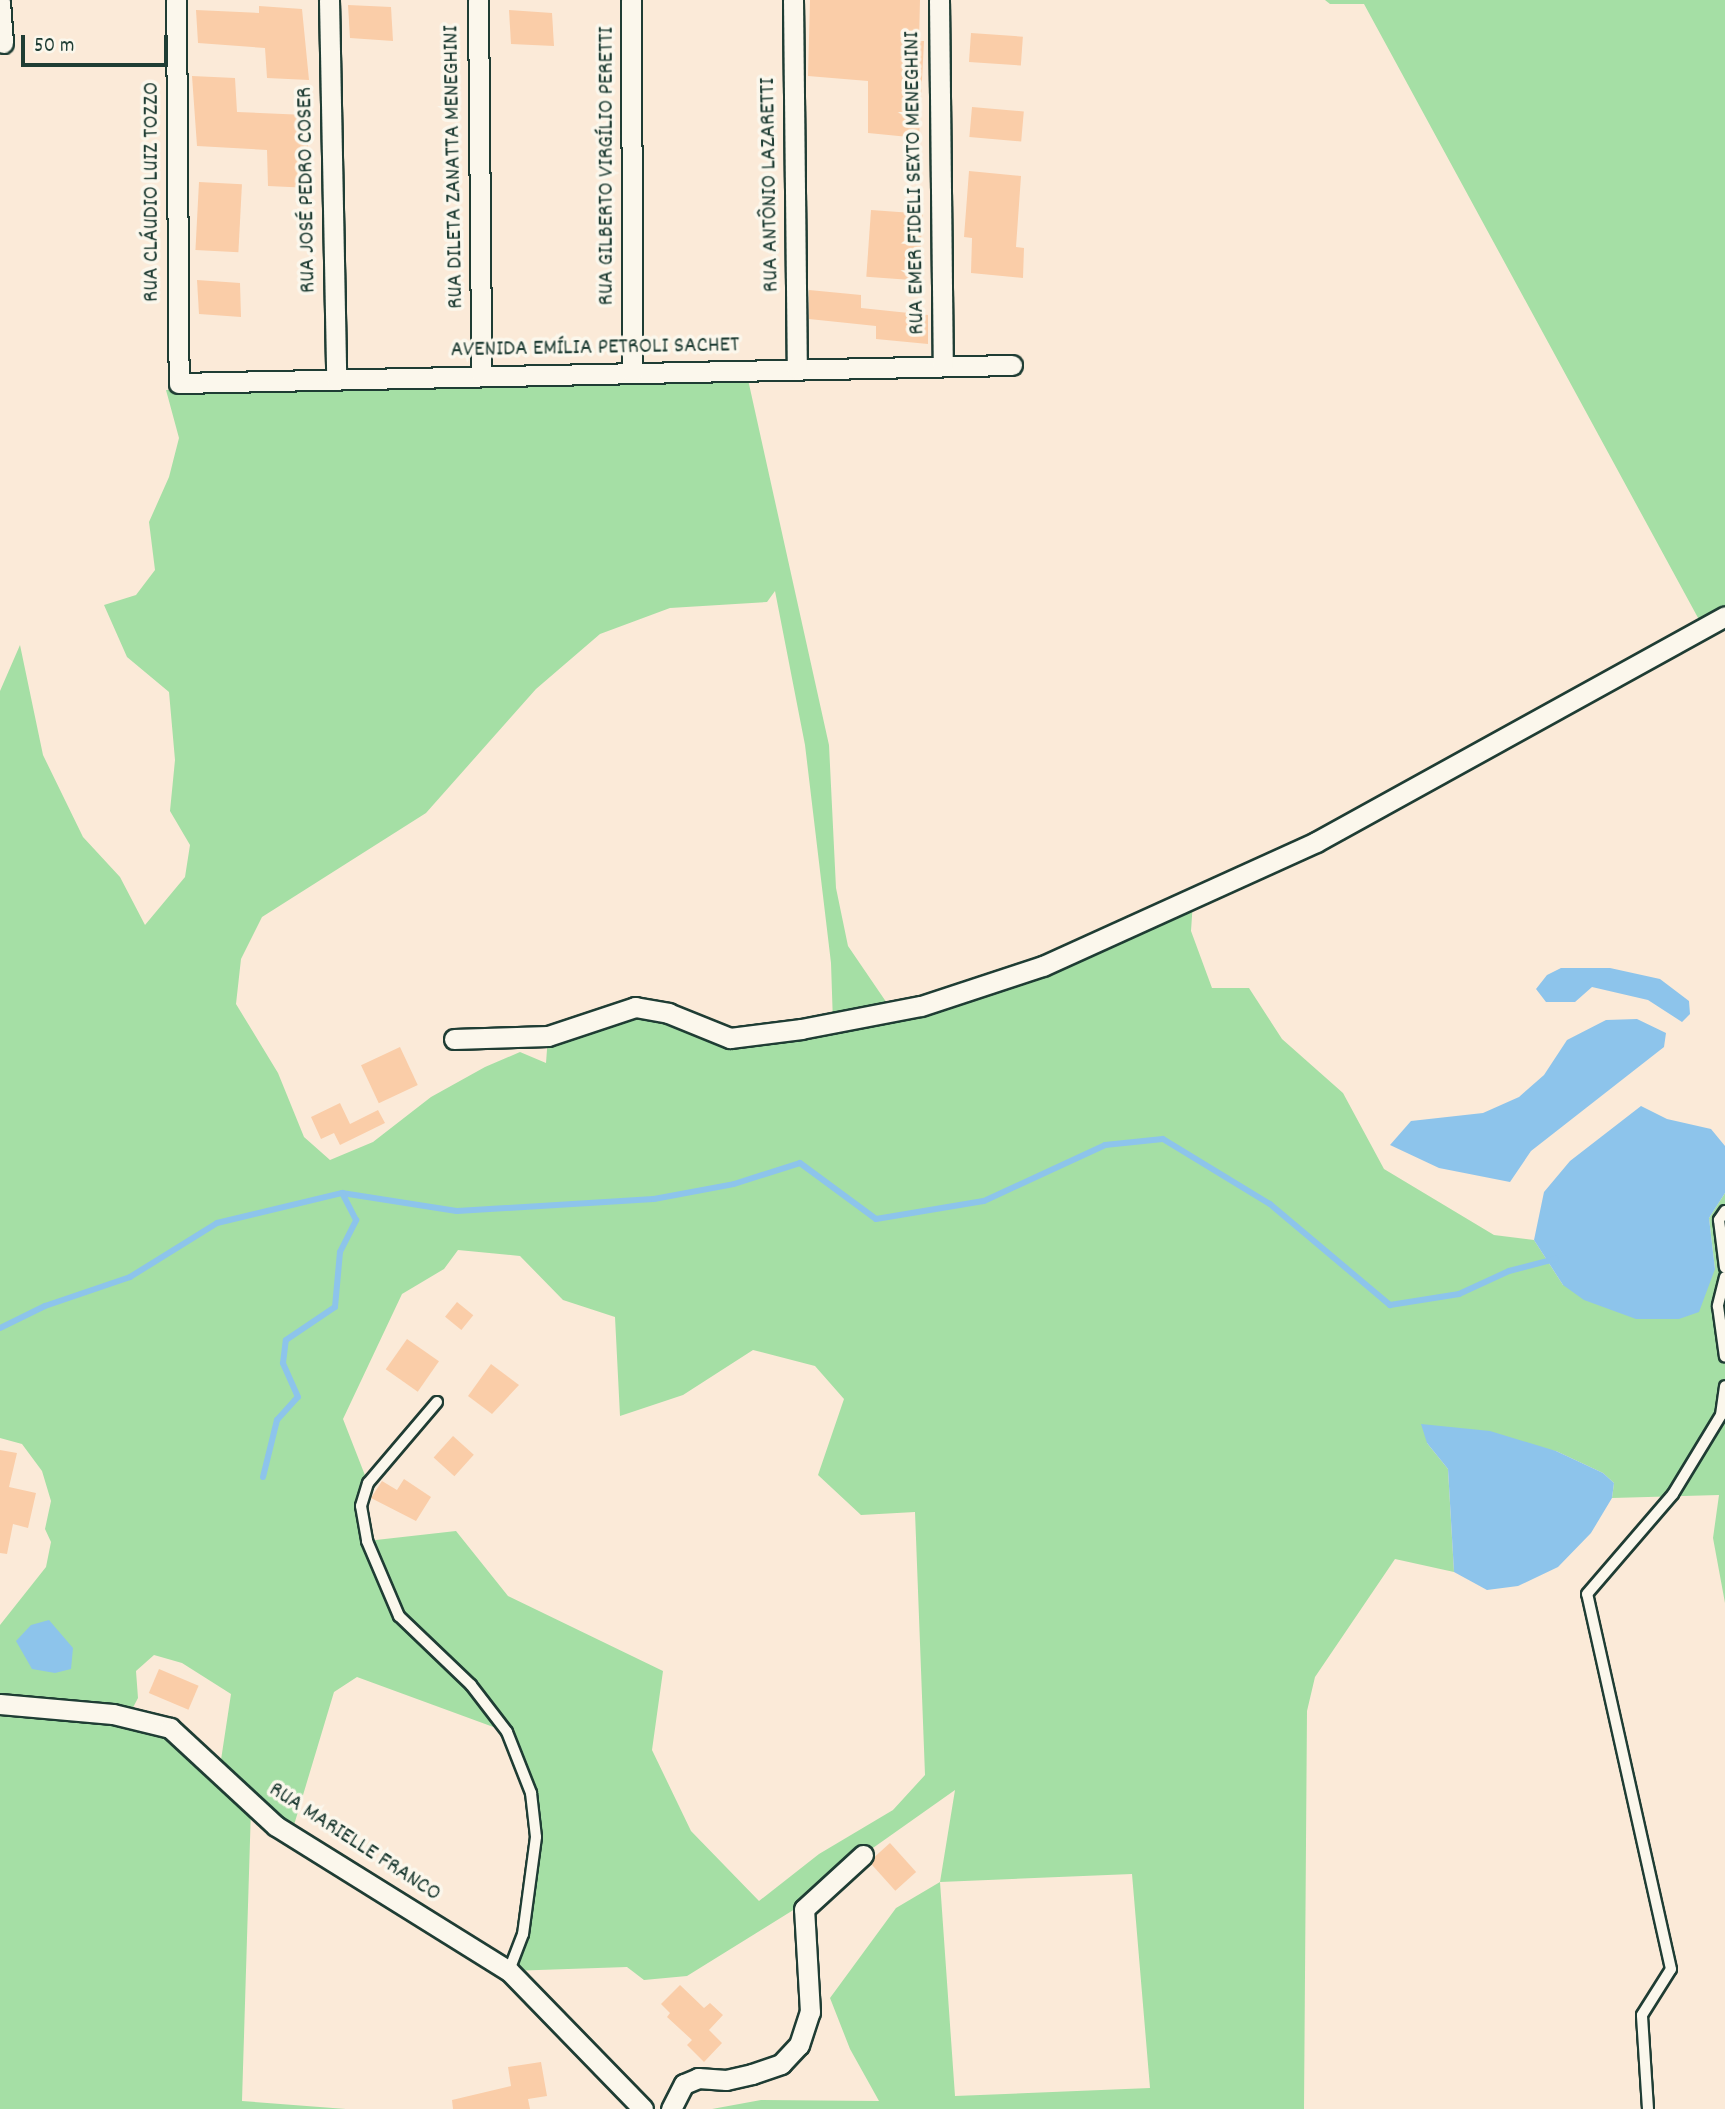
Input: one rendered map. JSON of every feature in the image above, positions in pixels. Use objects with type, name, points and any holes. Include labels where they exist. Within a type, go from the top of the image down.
[{"type":"street","name":"RUA CLÁUDIO LUIZ TOZZO","points":[[176,0],[179,383]]},
{"type":"street","name":"RUA JOSÉ PEDRO COSER","points":[[329,0],[336,380]]},
{"type":"street","name":"RUA DILETA ZANATTA MENEGHINI","points":[[478,0],[481,376]]},
{"type":"street","name":"RUA GILBERTO VIRGÍLIO PERETTI","points":[[631,0],[632,373]]},
{"type":"street","name":"RUA ANTÔNIO LAZARETTI","points":[[793,0],[797,369]]},
{"type":"street","name":"RUA EMER FIDELI SEXTO MENEGHINI","points":[[939,0],[943,366]]},
{"type":"street","points":[[0,2],[3,43]]},
{"type":"street","name":"AVENIDA EMÍLIA PETROLI SACHET","points":[[179,383],[1012,365]]},
{"type":"street","points":[[454,1039],[548,1035],[635,1006],[668,1013],[730,1038],[801,1029],[921,1006],[1043,966],[1316,842],[1725,616]]},
{"type":"street","name":"RUA MARIELLE FRANCO","points":[[0,1704],[113,1714],[170,1728],[276,1826],[509,1971],[643,2109]]},
{"type":"street","points":[[671,2109],[684,2084],[752,2074],[781,2064],[799,2045],[810,2012],[804,1909],[863,1855]]},
{"type":"lane","points":[[1725,1211],[1719,1220],[1725,1268]]},
{"type":"lane","points":[[1725,1277],[1718,1306],[1725,1357]]},
{"type":"lane","points":[[1648,2109],[1642,2015],[1671,1969],[1587,1594],[1673,1494],[1721,1415],[1725,1386]]},
{"type":"lane","points":[[437,1402],[368,1483],[361,1506],[367,1542],[399,1616],[471,1685],[507,1732],[531,1793],[536,1837],[523,1934],[509,1971]]},
{"type":"green space","points":[[1325,0],[1725,0],[1725,616],[1703,627],[1364,4],[1330,4]]},
{"type":"green space","points":[[747,375],[829,745],[836,888],[848,946],[893,1012],[1193,901],[1191,931],[1212,988],[1249,988],[1282,1039],[1343,1093],[1384,1169],[1494,1235],[1534,1240],[1563,1285],[1715,1269],[1709,1218],[1725,1193],[1725,1603],[1713,1538],[1719,1495],[1612,1498],[1614,1483],[1603,1473],[1556,1451],[1427,1443],[1448,1469],[1454,1572],[1395,1559],[1315,1677],[1307,1711],[1304,2109],[712,2109],[761,2100],[879,2101],[850,2049],[830,1998],[896,1908],[940,1882],[955,1790],[863,1855],[811,1899],[687,1976],[644,1980],[627,1967],[509,1971],[523,1934],[536,1837],[531,1793],[507,1732],[357,1677],[334,1692],[291,1835],[251,1808],[242,2101],[346,2109],[0,2109],[0,1625],[46,1567],[51,1542],[45,1529],[51,1501],[42,1471],[22,1444],[0,1438],[0,691],[20,645],[43,755],[83,837],[120,877],[145,925],[185,877],[190,845],[170,811],[175,760],[169,692],[127,657],[104,605],[136,595],[155,570],[149,522],[169,477],[179,438],[166,390]],"holes":[[[775,591],[805,745],[831,963],[833,1023],[730,1038],[635,1007],[548,1036],[546,1063],[520,1052],[485,1067],[431,1097],[373,1142],[330,1160],[304,1137],[278,1073],[236,1004],[241,959],[262,917],[426,813],[536,689],[600,634],[670,608],[767,602]],[[458,1250],[520,1256],[563,1300],[615,1317],[620,1416],[683,1395],[753,1350],[815,1366],[844,1399],[818,1475],[861,1515],[915,1512],[925,1775],[893,1810],[819,1854],[759,1901],[691,1831],[652,1750],[663,1671],[508,1596],[456,1531],[367,1541],[361,1506],[368,1483],[343,1419],[402,1294],[444,1269]],[[154,1655],[182,1663],[231,1694],[219,1773],[170,1728],[128,1717],[138,1698],[136,1671]],[[1132,1874],[1150,2088],[955,2096],[940,1882]]]},
{"type":"water","points":[[1561,968],[1610,968],[1660,979],[1689,1001],[1690,1014],[1682,1022],[1648,1000],[1592,987],[1575,1002],[1546,1002],[1536,989],[1547,975]]},
{"type":"water","points":[[1637,1019],[1666,1033],[1664,1047],[1531,1151],[1510,1182],[1439,1168],[1390,1145],[1411,1121],[1483,1113],[1519,1097],[1544,1075],[1567,1040],[1606,1020]]},
{"type":"water","points":[[1641,1106],[1667,1119],[1711,1129],[1725,1146],[1725,1193],[1709,1218],[1715,1269],[1699,1312],[1679,1319],[1636,1319],[1584,1300],[1563,1285],[1534,1240],[1544,1192],[1570,1161]]},
{"type":"water","points":[[1421,1424],[1490,1431],[1556,1451],[1603,1473],[1614,1483],[1612,1498],[1591,1533],[1558,1567],[1518,1586],[1487,1590],[1454,1572],[1448,1469],[1427,1443]]},
{"type":"water","points":[[49,1620],[73,1648],[71,1669],[55,1673],[32,1669],[16,1641],[31,1625]]},
{"type":"building","points":[[810,0],[920,0],[919,41],[924,41],[919,138],[868,133],[868,81],[808,76]]},
{"type":"building","points":[[348,5],[391,7],[393,41],[350,38]]},
{"type":"building","points":[[259,6],[302,9],[309,80],[267,78],[265,48],[198,43],[196,10],[259,13]]},
{"type":"building","points":[[509,10],[552,13],[554,46],[511,44]]},
{"type":"building","points":[[971,33],[1023,37],[1021,66],[969,62]]},
{"type":"building","points":[[192,76],[235,78],[237,112],[306,115],[311,188],[268,186],[267,150],[197,146]]},
{"type":"building","points":[[972,107],[1024,112],[1021,141],[969,137]]},
{"type":"building","points":[[969,171],[1021,176],[1016,247],[1024,248],[1023,278],[971,273],[972,238],[964,237]]},
{"type":"building","points":[[199,182],[242,184],[238,252],[195,250]]},
{"type":"building","points":[[871,210],[923,214],[918,280],[866,277]]},
{"type":"building","points":[[197,280],[240,283],[241,317],[199,314]]},
{"type":"building","points":[[809,290],[861,295],[861,308],[928,315],[928,344],[876,339],[876,326],[809,319]]},
{"type":"building","points":[[400,1047],[418,1085],[379,1103],[361,1065]]},
{"type":"building","points":[[340,1103],[350,1124],[378,1110],[385,1123],[340,1145],[334,1133],[321,1139],[311,1117]]},
{"type":"building","points":[[457,1302],[473,1315],[461,1330],[445,1317]]},
{"type":"building","points":[[407,1339],[439,1361],[418,1392],[386,1369]]},
{"type":"building","points":[[491,1364],[519,1385],[492,1414],[468,1396]]},
{"type":"building","points":[[453,1436],[474,1455],[454,1476],[434,1458]]},
{"type":"building","points":[[0,1450],[17,1453],[9,1487],[36,1493],[28,1528],[13,1524],[7,1554],[0,1553]]},
{"type":"building","points":[[404,1479],[431,1497],[416,1521],[371,1498],[382,1481],[397,1490]]},
{"type":"building","points":[[159,1669],[199,1686],[188,1710],[149,1693]]},
{"type":"building","points":[[890,1843],[916,1872],[895,1891],[869,1862]]},
{"type":"building","points":[[680,1985],[704,2008],[710,2003],[723,2015],[709,2030],[722,2043],[704,2062],[687,2045],[692,2040],[667,2017],[670,2013],[661,2004]]},
{"type":"building","points":[[541,2062],[547,2096],[528,2099],[530,2109],[453,2109],[452,2100],[511,2086],[508,2067]]},
{"type":"waterway","points":[[0,1328],[45,1306],[130,1277],[217,1223],[342,1193],[457,1211],[654,1199],[734,1184],[800,1163],[876,1219],[984,1201],[1105,1145],[1163,1139],[1270,1204],[1390,1305],[1459,1294],[1509,1271],[1555,1259]]},
{"type":"waterway","points":[[263,1477],[277,1420],[298,1397],[283,1363],[286,1340],[335,1307],[340,1252],[356,1220],[342,1193]]}]
